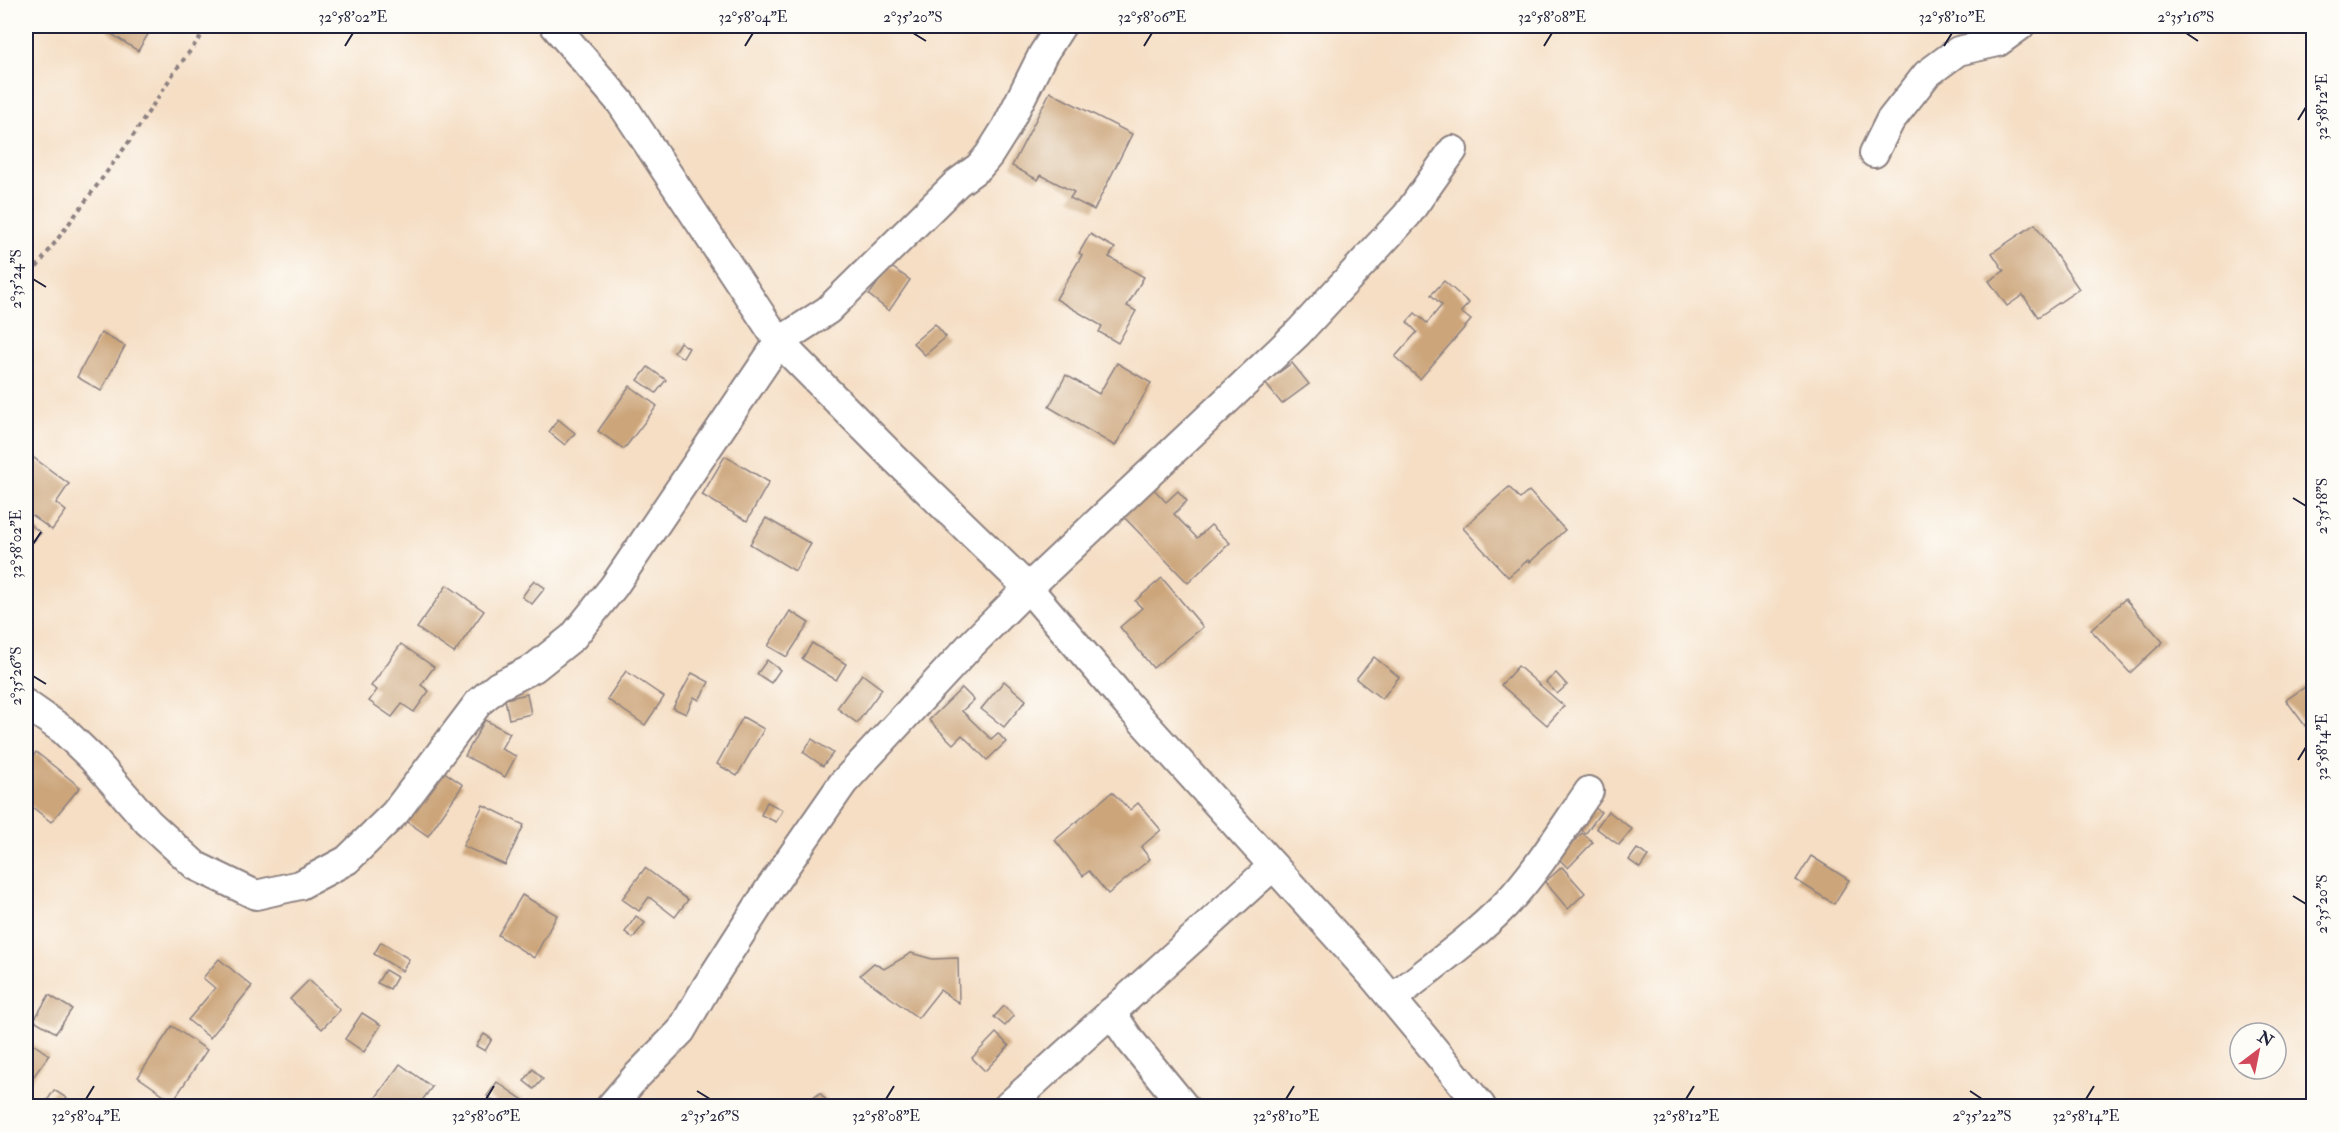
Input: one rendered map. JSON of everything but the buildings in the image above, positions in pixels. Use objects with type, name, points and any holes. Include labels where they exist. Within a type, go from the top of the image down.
[{"type":"street","points":[[555,26],[621,103],[779,342],[1028,588],[1127,704],[1392,999],[1481,1107]]},
{"type":"street","points":[[26,704],[63,730],[93,759],[148,822],[196,866],[256,895],[300,885],[347,860],[395,813],[479,702],[498,686],[534,668],[573,637],[614,586],[779,342],[828,310],[949,191],[979,167],[1006,128],[1043,54],[1061,26]]},
{"type":"street","points":[[1874,153],[1890,121],[1927,74],[1958,51],[1998,42],[2020,26]]},
{"type":"street","points":[[611,1107],[635,1078],[681,1031],[764,898],[843,783],[969,646],[1298,333],[1407,215],[1453,150]]},
{"type":"street","points":[[1392,999],[1503,907],[1531,875],[1589,791]]},
{"type":"street","points":[[1008,1107],[1273,866]]},
{"type":"street","points":[[1111,1012],[1130,1040],[1184,1107]]},
{"type":"path","points":[[26,282],[131,140],[175,71],[209,26]]}]
